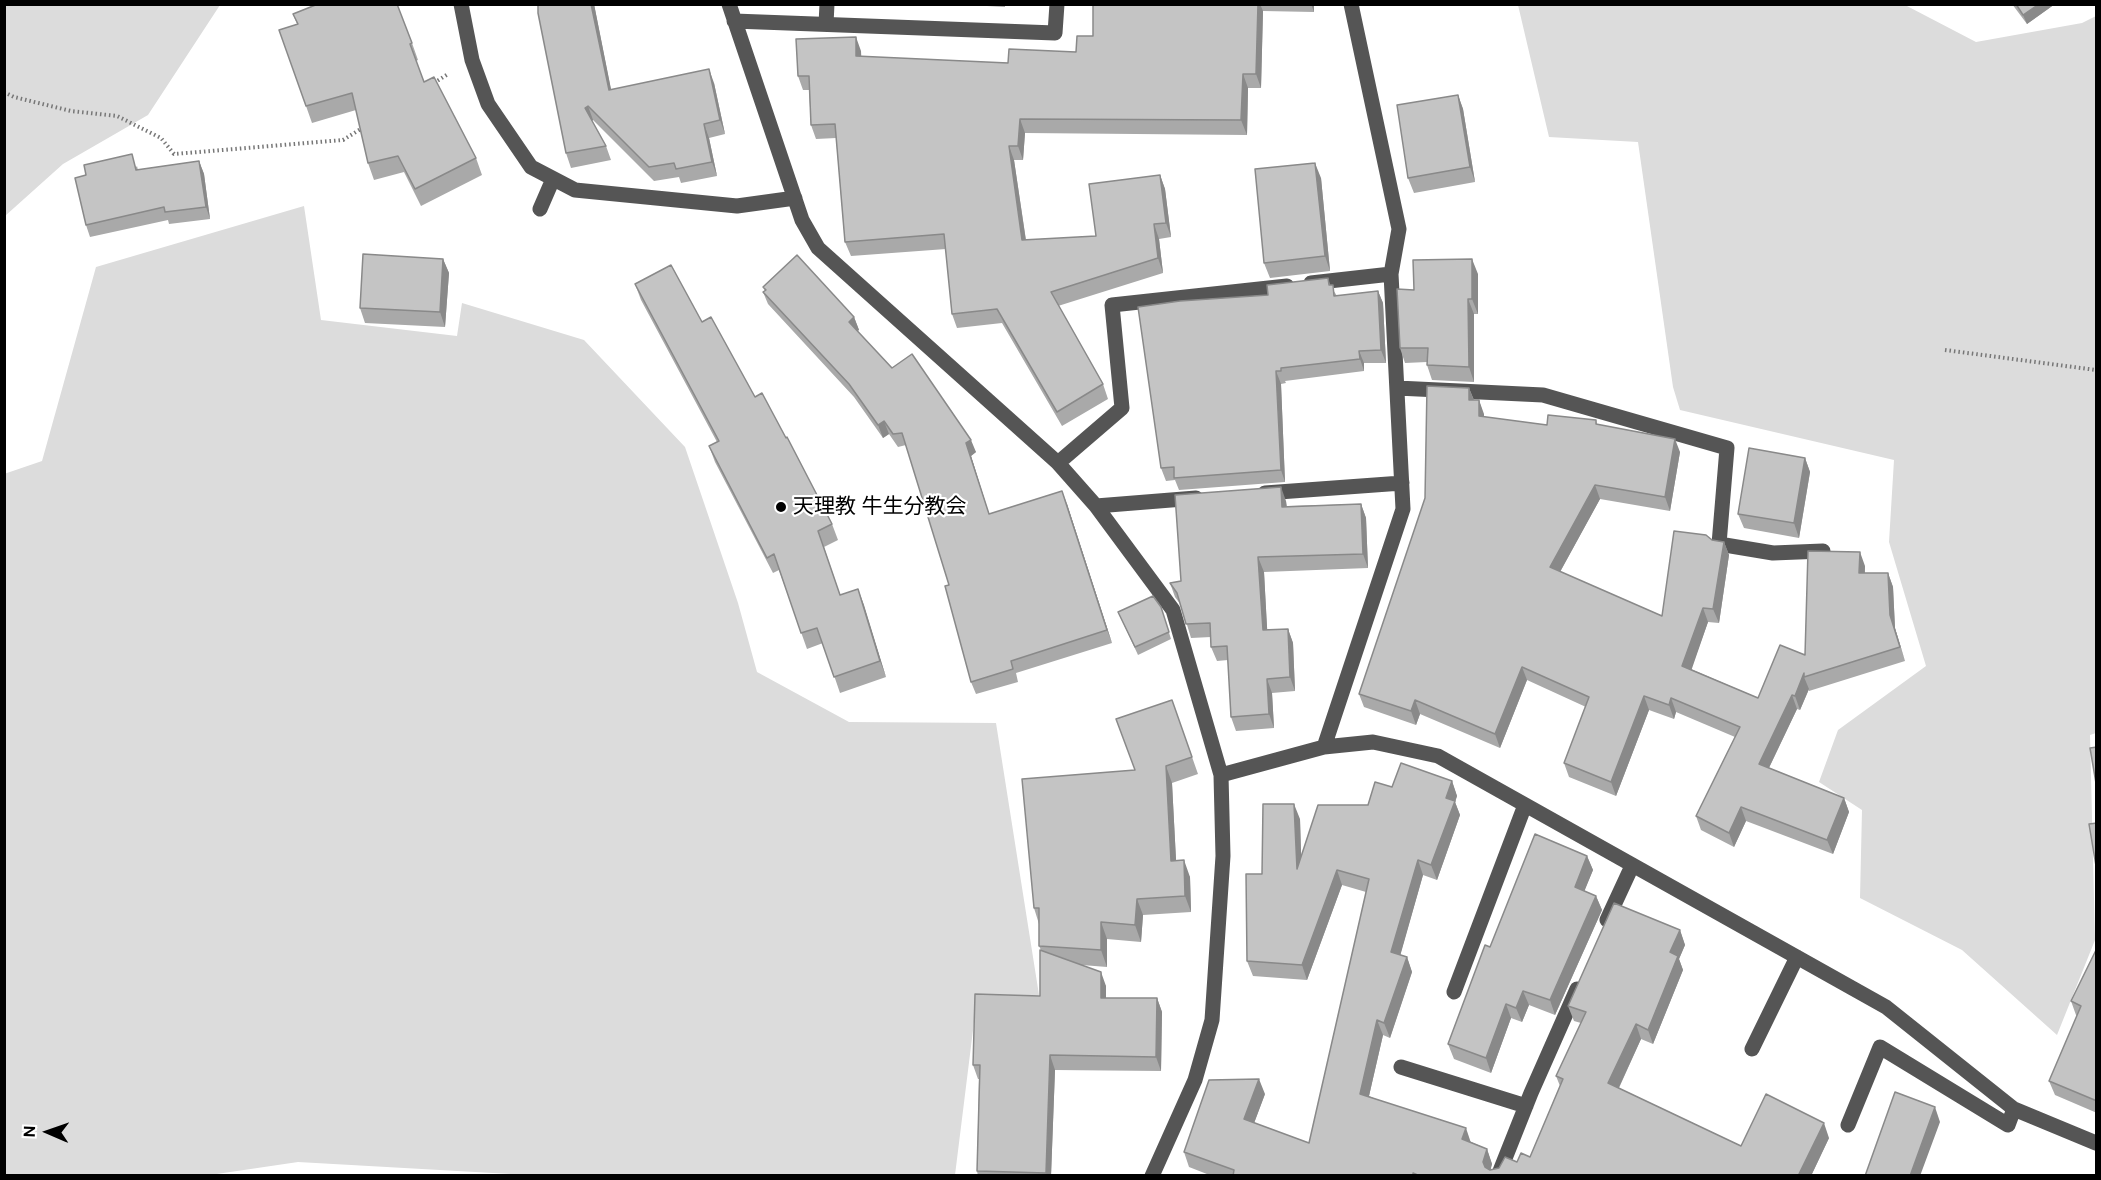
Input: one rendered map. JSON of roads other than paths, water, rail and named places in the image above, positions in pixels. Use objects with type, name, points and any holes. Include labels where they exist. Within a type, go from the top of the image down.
[{"type":"street","points":[[460,4],[472,60],[488,104],[531,167],[575,190],[737,206],[795,198]]},
{"type":"street","points":[[729,4],[802,220],[818,248],[1058,464],[1096,506],[1173,610],[1221,775],[1223,856],[1212,1020],[1195,1080],[1152,1176]]},
{"type":"street","points":[[826,24],[827,4]]},
{"type":"street","points":[[734,21],[1055,33],[1057,4]]},
{"type":"street","points":[[1324,747],[1403,509],[1391,274],[1399,229],[1351,4]]},
{"type":"street","points":[[540,209],[553,179]]},
{"type":"street","points":[[1058,464],[1122,408],[1112,305],[1391,274]]},
{"type":"street","points":[[1397,388],[1543,395],[1727,448],[1719,544],[1773,553],[1823,551]]},
{"type":"street","points":[[1249,495],[1402,483]]},
{"type":"street","points":[[1096,506],[1214,497]]},
{"type":"street","points":[[1221,775],[1324,747],[1373,742],[1438,756],[1887,1007],[2014,1109],[2097,1143]]},
{"type":"street","points":[[1454,992],[1525,805]]},
{"type":"street","points":[[1603,930],[1632,866]]},
{"type":"street","points":[[1752,1049],[1797,957]]},
{"type":"street","points":[[1498,1176],[1584,974]]},
{"type":"street","points":[[1848,1125],[1880,1047],[2008,1125],[2014,1109]]},
{"type":"street","points":[[1401,1066],[1526,1106]]},
{"type":"place","name":"天理教 牛生分教会","points":[[781,507]]}]
